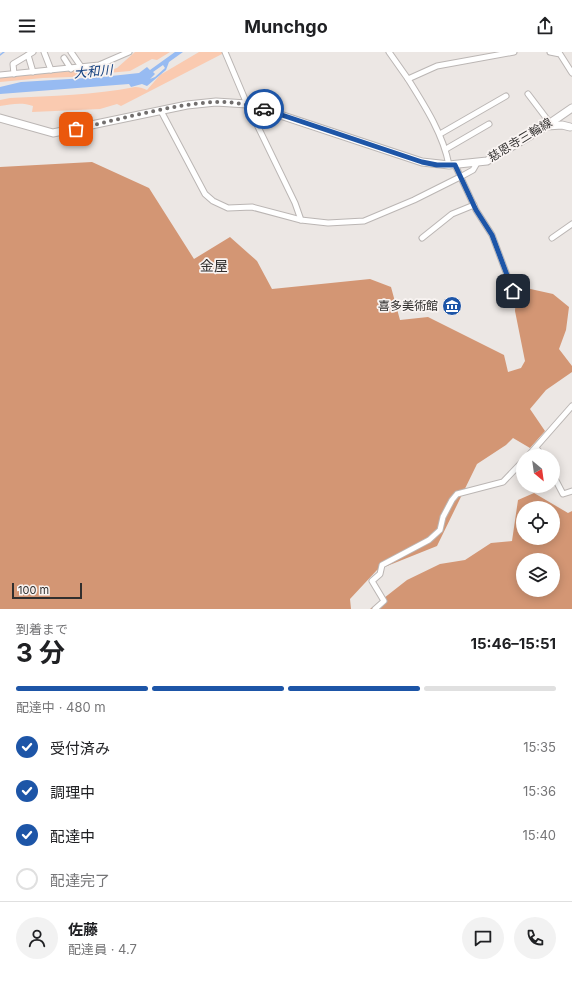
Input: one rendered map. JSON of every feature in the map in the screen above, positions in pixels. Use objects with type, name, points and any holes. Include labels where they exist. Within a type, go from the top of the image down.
[{"type":"main road","name":"慈恩寺三輪線","points":[[0,118],[53,133],[161,110],[216,102],[246,104],[422,162],[452,165],[487,161],[548,125],[572,108]]},
{"type":"main road","points":[[561,116],[571,128]]},
{"type":"main road","points":[[548,125],[562,125],[571,128]]},
{"type":"street","points":[[14,74],[13,64],[33,52]]},
{"type":"street","points":[[44,52],[51,70]]},
{"type":"street","points":[[71,52],[82,68]]},
{"type":"street","points":[[0,75],[82,68],[99,65],[129,52]]},
{"type":"street","points":[[225,52],[246,104],[302,220]]},
{"type":"street","points":[[389,52],[408,79],[440,134],[452,165],[462,176],[474,205],[492,235],[513,291]]},
{"type":"street","points":[[408,79],[437,66],[514,52]]},
{"type":"street","points":[[550,52],[560,54],[572,73]]},
{"type":"street","points":[[28,55],[33,72]]},
{"type":"street","points":[[64,58],[71,69]]},
{"type":"street","points":[[528,94],[548,125]]},
{"type":"street","points":[[440,134],[506,96]]},
{"type":"street","points":[[161,110],[205,194],[213,201],[228,208],[252,207],[302,220],[328,223],[364,221],[414,200],[462,176],[473,170],[477,163]]},
{"type":"street","points":[[446,149],[490,124]]},
{"type":"street","points":[[422,238],[452,214],[474,205]]},
{"type":"street","points":[[552,238],[572,224]]},
{"type":"street","points":[[536,448],[572,406]]},
{"type":"street","points":[[375,609],[384,601],[372,581],[380,574],[382,565],[429,540],[440,530],[443,517],[457,494],[503,482],[516,468]]},
{"type":"street","points":[[560,488],[563,494],[572,491]]},
{"type":"shaded area","points":[[135,52],[170,52],[157,60],[152,59],[130,71],[108,73],[100,76],[43,78],[0,82],[0,77],[86,70],[107,71],[117,68]]},
{"type":"shaded area","points":[[199,52],[222,52],[222,54],[121,106],[117,104],[100,109],[32,112],[33,106],[25,104],[0,106],[0,100],[10,98],[57,96],[120,90],[135,87],[147,90],[160,75]]},
{"type":"shaded area","points":[[92,162],[149,188],[194,259],[230,237],[257,261],[272,289],[370,279],[391,287],[400,320],[428,317],[504,355],[508,372],[521,368],[525,361],[515,311],[517,286],[553,294],[569,307],[566,330],[559,349],[572,366],[572,372],[546,390],[530,409],[545,431],[530,448],[513,438],[506,445],[477,464],[437,546],[377,570],[350,599],[351,609],[0,609],[0,167]]},
{"type":"shaded area","points":[[534,493],[548,501],[518,501]]},
{"type":"shaded area","points":[[560,508],[568,513],[572,511],[572,609],[370,609],[407,580],[440,564],[465,560],[491,543],[512,541],[516,514],[516,545],[560,545]]},
{"type":"water","name":"大和川","points":[[175,52],[183,52],[169,62],[166,70],[147,86],[142,84],[131,87],[129,84],[0,94],[0,87],[21,82],[139,73],[147,67],[150,70]],"holes":[[[163,65],[165,68],[155,77],[150,79],[155,74],[153,72]]]},
{"type":"waterway","points":[[0,55],[4,52]]},
{"type":"way so far","points":[[76,129],[187,105],[216,102],[246,104],[264,109]]},
{"type":"place","name":"喜多美術館","points":[[452,306]]},
{"type":"district","name":"金屋","points":[[214,266]]},
{"type":"route","points":[[264,109],[422,162],[437,165],[455,165],[462,176],[476,210],[492,235],[513,291]]}]
